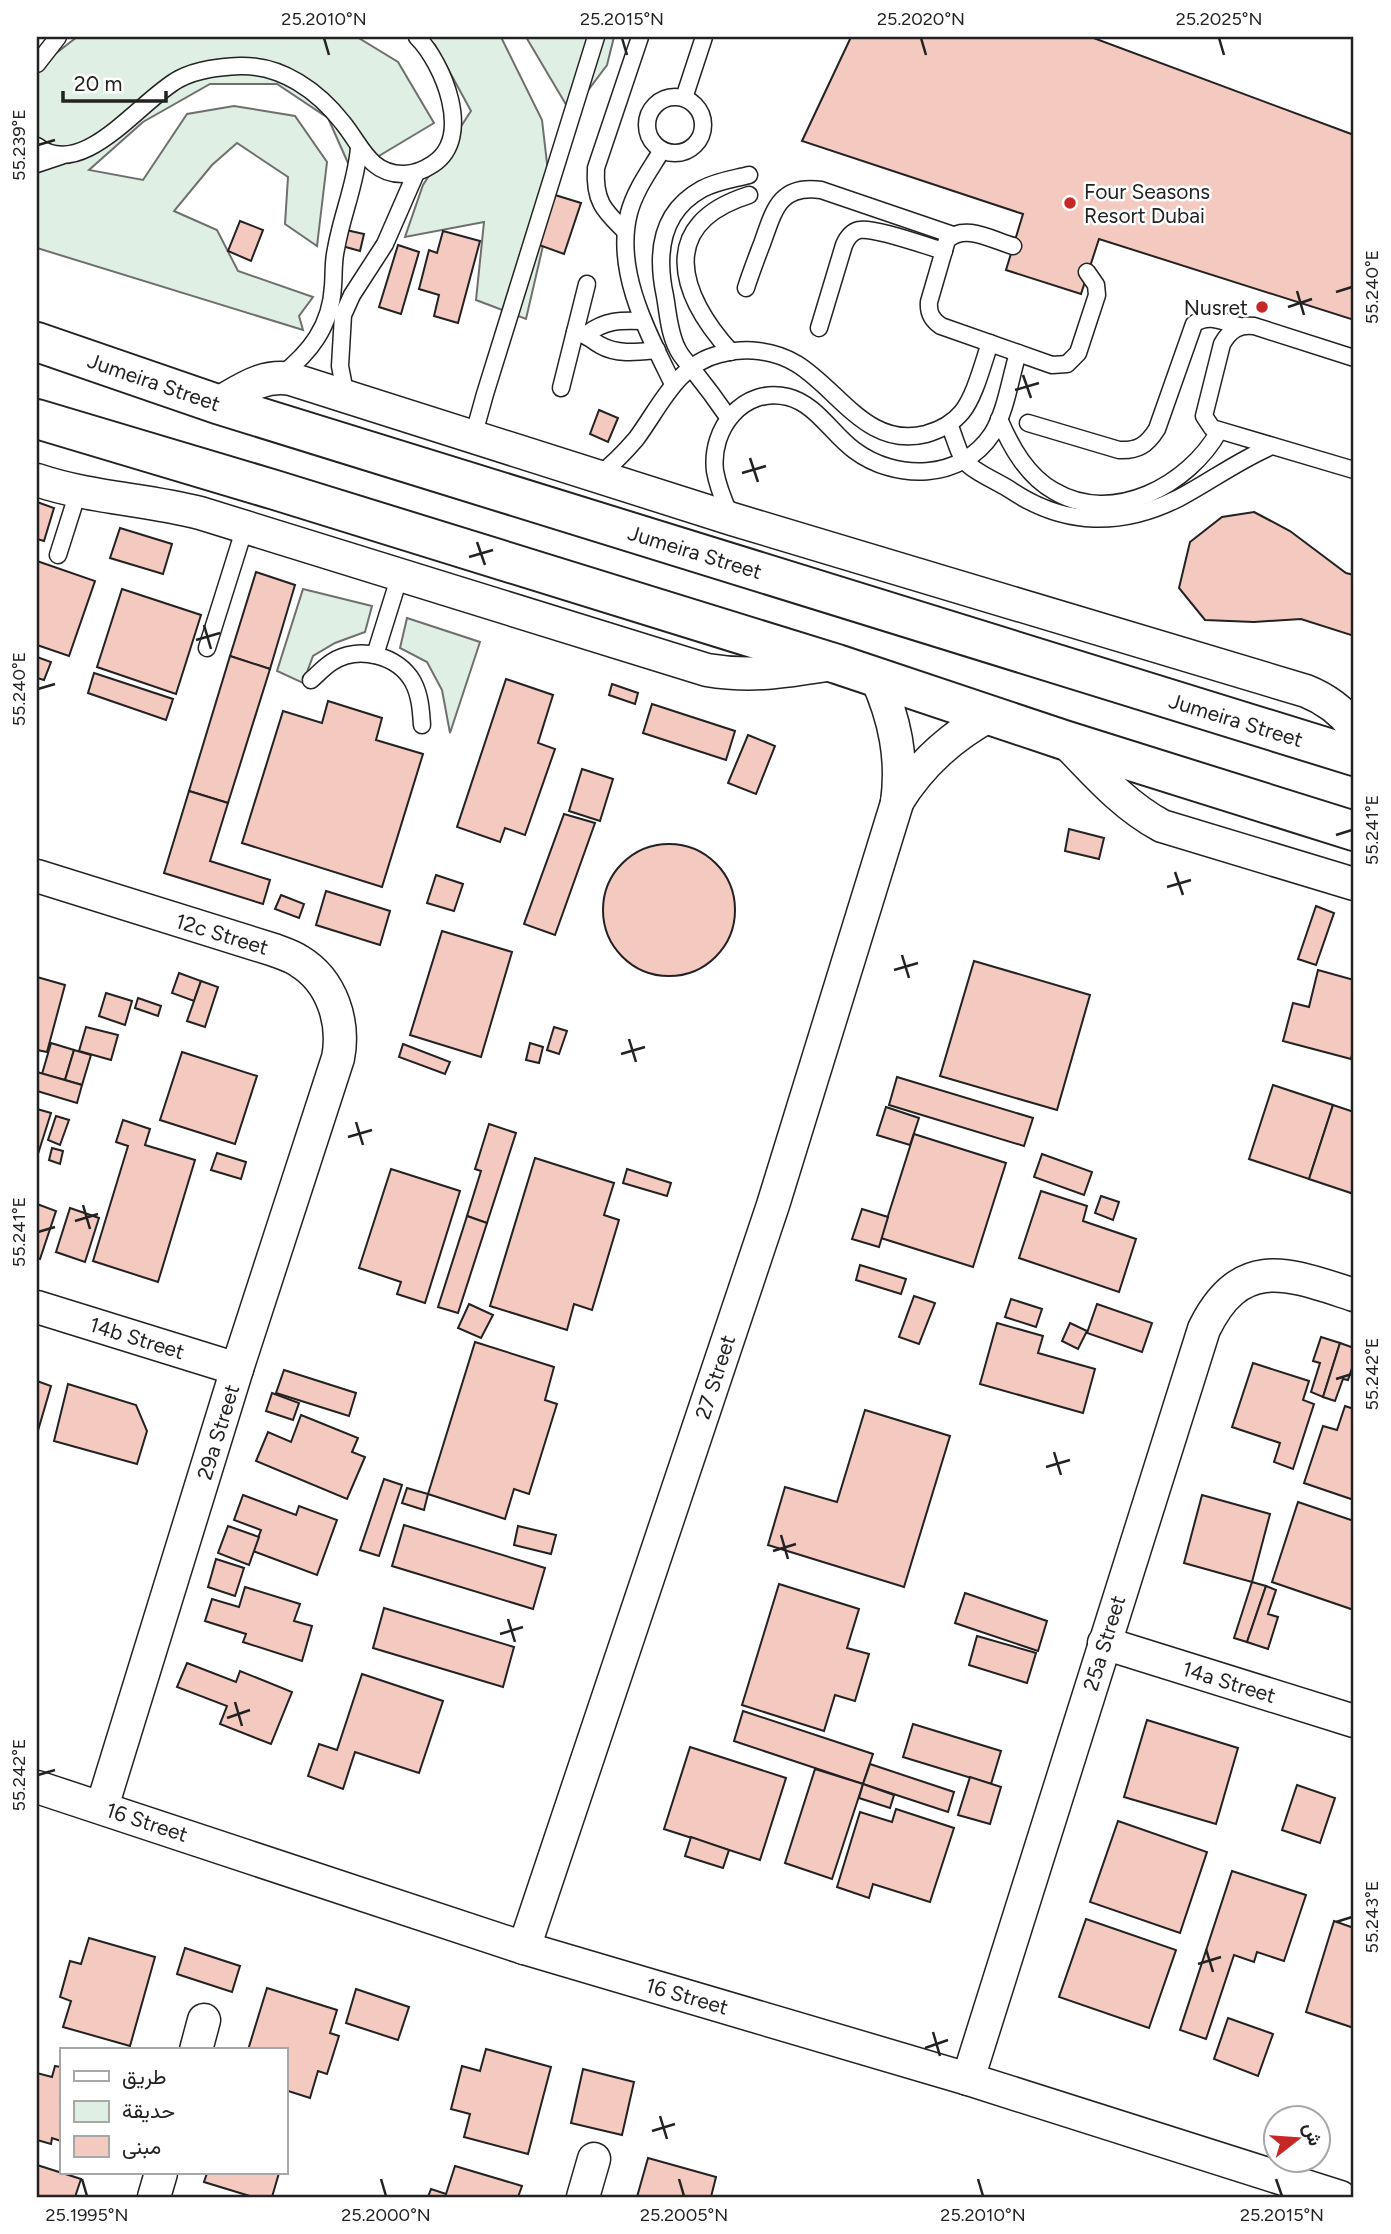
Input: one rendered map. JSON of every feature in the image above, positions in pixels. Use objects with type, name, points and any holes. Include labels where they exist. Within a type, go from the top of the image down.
[{"type":"main road","name":"Jumeira Street","points":[[37,342],[217,404],[1354,756]]},
{"type":"main road","points":[[37,419],[836,664],[1064,740],[1354,831]]},
{"type":"street","points":[[217,404],[260,380],[278,377],[732,519],[1306,691],[1324,698],[1339,709],[1354,727]]},
{"type":"street","points":[[37,480],[78,492],[166,504],[707,670],[758,675],[836,664]]},
{"type":"street","name":"27 Street","points":[[524,1948],[773,1205],[897,803],[900,763],[896,733],[888,704],[876,677]]},
{"type":"street","name":"27 Street","points":[[897,803],[921,769],[942,747],[965,729],[992,714]]},
{"type":"street","points":[[1064,740],[1124,802],[1162,826],[1354,884]]},
{"type":"street","name":"12c Street","points":[[37,876],[274,950],[300,961],[321,981],[335,1005],[340,1024],[341,1043],[338,1058]]},
{"type":"street","name":"29a Street","points":[[102,1807],[237,1370],[338,1058]]},
{"type":"street","name":"25a Street","points":[[968,2079],[1203,1329],[1215,1307],[1232,1289],[1255,1277],[1280,1274],[1354,1295]]},
{"type":"street","name":"14b Street","points":[[37,1307],[237,1370]]},
{"type":"street","name":"14a Street","points":[[1104,1643],[1354,1721]]},
{"type":"street","name":"16 Street","points":[[37,1787],[524,1948],[968,2079],[1340,2197]]},
{"type":"street","points":[[197,2048],[204,2020]]},
{"type":"street","points":[[583,2197],[594,2159]]},
{"type":"street","points":[[154,2197],[161,2174]]},
{"type":"lane","points":[[37,64],[58,37]]},
{"type":"lane","points":[[37,164],[80,153],[179,78],[216,67],[254,66],[290,76],[327,105],[343,122],[373,165],[394,174],[416,173],[438,161],[447,150],[453,121],[452,105],[438,66],[417,37]]},
{"type":"lane","points":[[473,437],[596,37]]},
{"type":"lane","points":[[625,230],[600,203],[595,186],[596,169],[640,37]]},
{"type":"lane","points":[[684,98],[704,37]]},
{"type":"lane","points":[[684,98],[695,103],[704,125],[702,136],[695,146],[674,154],[653,143],[647,120],[652,108],[661,100],[684,98]]},
{"type":"lane","points":[[37,146],[43,151],[61,156]]},
{"type":"lane","points":[[278,377],[306,354],[316,341],[330,308],[336,248],[353,189],[359,148]]},
{"type":"lane","points":[[662,150],[630,210],[625,230],[625,257],[643,321],[673,384]]},
{"type":"lane","points":[[346,397],[340,366],[343,315],[352,295],[385,244],[416,173]]},
{"type":"lane","points":[[728,417],[682,358],[671,332],[662,281],[661,245],[675,212],[687,200],[702,189],[719,182],[749,175]]},
{"type":"lane","points":[[746,288],[774,209],[789,194],[799,189],[821,190],[953,235]]},
{"type":"lane","points":[[731,352],[696,303],[689,285],[686,254],[691,239],[708,215],[727,202],[749,195]]},
{"type":"lane","points":[[819,328],[844,245],[854,232],[871,230],[944,251]]},
{"type":"lane","points":[[1013,246],[968,232],[953,235],[947,240],[929,302],[931,316],[941,326],[1052,365],[1067,364],[1079,353],[1097,295],[1096,285],[1087,272]]},
{"type":"lane","points":[[561,388],[581,333],[587,284]]},
{"type":"lane","points":[[333,288],[352,295]]},
{"type":"lane","points":[[1028,423],[1119,450],[1142,447],[1157,429],[1194,324],[1203,318],[1213,318],[1239,326],[1254,326],[1354,358]]},
{"type":"lane","points":[[581,333],[610,321],[643,321]]},
{"type":"lane","points":[[1239,326],[1229,333],[1222,344],[1205,409],[1207,423],[1219,430],[1354,470]]},
{"type":"lane","points":[[581,333],[600,346],[615,351],[657,350]]},
{"type":"lane","points":[[598,476],[634,440],[673,384],[692,368],[717,354],[744,350],[771,353],[796,363],[848,410],[877,429],[892,434],[923,435],[950,424],[963,411],[990,343]]},
{"type":"lane","points":[[732,519],[719,488],[715,451],[728,417],[745,402],[766,396],[788,397],[809,407],[850,447],[881,466],[915,473],[933,471],[964,460],[981,448],[999,419],[1018,353]]},
{"type":"lane","points":[[999,419],[1008,440],[1036,477],[1054,491],[1089,503],[1127,502],[1161,488],[1194,464],[1219,430]]},
{"type":"lane","points":[[950,424],[964,460],[1027,501],[1047,511],[1067,516],[1110,519],[1158,508],[1234,464],[1272,446]]},
{"type":"lane","points":[[58,555],[78,492]]},
{"type":"lane","points":[[206,648],[245,527]]},
{"type":"lane","points":[[375,655],[400,575]]},
{"type":"lane","points":[[311,680],[332,661],[342,657],[365,653],[375,655],[402,669],[412,680],[418,694],[422,725]]},
{"type":"green space","points":[[77,37],[357,37],[398,62],[434,123],[352,172],[328,118],[277,84],[210,84],[143,122],[89,170],[143,180],[187,114],[234,106],[295,116],[327,162],[317,246],[285,224],[288,177],[237,143],[212,165],[174,211],[217,230],[238,271],[313,297],[299,316],[303,330],[37,248],[37,68]]},
{"type":"green space","points":[[423,37],[501,37],[542,120],[552,207],[526,319],[476,300],[484,222],[405,237],[423,185],[471,111],[435,45]]},
{"type":"green space","points":[[526,37],[614,37],[607,65],[571,113]]},
{"type":"green space","points":[[303,589],[372,606],[365,632],[335,643],[313,656],[303,683],[277,671]]},
{"type":"green space","points":[[407,618],[480,642],[450,733],[442,690],[427,662],[400,648]]},
{"type":"building","points":[[851,37],[1091,37],[1354,135],[1354,320],[1099,239],[1081,294],[1006,270],[1023,214],[802,141]]},
{"type":"building","points":[[555,195],[581,203],[564,254],[539,245]]},
{"type":"building","points":[[240,221],[263,230],[251,261],[228,251]]},
{"type":"building","points":[[346,230],[364,234],[360,251],[342,246]]},
{"type":"building","points":[[443,231],[480,241],[458,323],[434,316],[439,295],[419,289],[429,250],[437,253]]},
{"type":"building","points":[[398,245],[419,252],[401,314],[379,307]]},
{"type":"building","points":[[599,410],[618,418],[608,442],[590,434]]},
{"type":"building","points":[[37,502],[54,508],[44,541],[37,539]]},
{"type":"building","points":[[1254,512],[1290,531],[1346,573],[1354,575],[1354,636],[1301,619],[1254,622],[1205,620],[1179,588],[1190,542],[1222,517]]},
{"type":"building","points":[[120,528],[172,544],[163,574],[110,558]]},
{"type":"building","points":[[37,561],[95,581],[69,656],[37,645]]},
{"type":"building","points":[[256,572],[295,585],[270,669],[230,656]]},
{"type":"building","points":[[122,589],[201,615],[176,694],[97,667]]},
{"type":"building","points":[[230,656],[270,669],[228,803],[189,791]]},
{"type":"building","points":[[37,657],[51,662],[44,680],[37,678]]},
{"type":"building","points":[[94,673],[173,699],[166,720],[88,693]]},
{"type":"building","points":[[506,679],[553,695],[538,743],[555,749],[525,835],[505,828],[500,842],[457,827]]},
{"type":"building","points":[[612,684],[638,693],[635,704],[609,695]]},
{"type":"building","points":[[328,701],[382,718],[376,740],[423,754],[382,887],[242,843],[283,711],[322,723]]},
{"type":"building","points":[[652,704],[735,731],[726,760],[643,733]]},
{"type":"building","points":[[748,735],[775,746],[756,794],[728,783]]},
{"type":"building","points":[[582,769],[613,779],[600,821],[569,811]]},
{"type":"building","points":[[189,791],[228,803],[210,861],[270,880],[263,904],[164,873]]},
{"type":"building","points":[[564,814],[595,823],[555,935],[524,924]]},
{"type":"building","points":[[1069,829],[1104,838],[1099,859],[1065,851]]},
{"type":"building","points":[[669,844],[694,849],[716,863],[730,885],[735,910],[730,935],[716,957],[694,971],[669,976],[644,971],[622,957],[608,935],[603,910],[608,885],[622,863],[644,849]]},
{"type":"building","points":[[436,875],[463,884],[454,911],[427,903]]},
{"type":"building","points":[[326,891],[390,911],[380,945],[316,925]]},
{"type":"building","points":[[281,895],[304,904],[299,918],[275,909]]},
{"type":"building","points":[[1316,906],[1334,913],[1316,965],[1298,959]]},
{"type":"building","points":[[442,931],[512,952],[481,1057],[410,1035]]},
{"type":"building","points":[[974,961],[1090,995],[1057,1110],[940,1076]]},
{"type":"building","points":[[1318,970],[1354,980],[1354,1046],[1351,1059],[1283,1041],[1293,1003],[1309,1007]]},
{"type":"building","points":[[179,973],[201,981],[194,1001],[172,993]]},
{"type":"building","points":[[37,977],[65,985],[47,1052],[37,1050]]},
{"type":"building","points":[[201,981],[218,987],[205,1027],[187,1021]]},
{"type":"building","points":[[106,993],[132,1001],[125,1025],[99,1016]]},
{"type":"building","points":[[138,998],[161,1006],[158,1016],[135,1008]]},
{"type":"building","points":[[86,1027],[118,1035],[111,1060],[79,1051]]},
{"type":"building","points":[[554,1027],[567,1031],[559,1054],[547,1050]]},
{"type":"building","points":[[51,1043],[74,1050],[65,1080],[42,1074]]},
{"type":"building","points":[[530,1043],[543,1047],[539,1063],[526,1060]]},
{"type":"building","points":[[403,1044],[450,1062],[445,1074],[399,1057]]},
{"type":"building","points":[[74,1050],[91,1055],[82,1085],[65,1080]]},
{"type":"building","points":[[182,1052],[257,1076],[235,1144],[160,1120]]},
{"type":"building","points":[[37,1072],[82,1085],[77,1103],[37,1091]]},
{"type":"building","points":[[897,1077],[1033,1118],[1024,1146],[889,1105]]},
{"type":"building","points":[[1273,1085],[1333,1105],[1309,1179],[1249,1159]]},
{"type":"building","points":[[1333,1105],[1354,1112],[1354,1194],[1309,1179]]},
{"type":"building","points":[[886,1107],[919,1118],[910,1145],[877,1135]]},
{"type":"building","points":[[37,1109],[51,1113],[37,1157]]},
{"type":"building","points":[[56,1116],[69,1120],[60,1145],[48,1140]]},
{"type":"building","points":[[123,1120],[150,1129],[145,1145],[195,1160],[158,1282],[93,1261],[128,1146],[116,1142]]},
{"type":"building","points":[[489,1124],[516,1133],[487,1223],[467,1216],[481,1171],[475,1169]]},
{"type":"building","points":[[914,1134],[1006,1163],[973,1267],[881,1238]]},
{"type":"building","points":[[52,1148],[63,1151],[60,1164],[49,1160]]},
{"type":"building","points":[[217,1153],[246,1162],[241,1179],[211,1170]]},
{"type":"building","points":[[1042,1154],[1092,1172],[1084,1195],[1034,1177]]},
{"type":"building","points":[[535,1158],[614,1183],[604,1215],[619,1220],[592,1310],[574,1304],[567,1330],[490,1306]]},
{"type":"building","points":[[391,1169],[460,1191],[425,1303],[397,1294],[401,1282],[359,1268]]},
{"type":"building","points":[[627,1169],[671,1183],[667,1196],[623,1183]]},
{"type":"building","points":[[1041,1191],[1087,1206],[1083,1221],[1136,1239],[1119,1292],[1019,1258]]},
{"type":"building","points":[[1101,1196],[1119,1202],[1113,1220],[1095,1213]]},
{"type":"building","points":[[37,1204],[56,1211],[40,1259],[37,1258]]},
{"type":"building","points":[[70,1208],[99,1218],[85,1262],[56,1252]]},
{"type":"building","points":[[862,1209],[888,1217],[879,1247],[852,1239]]},
{"type":"building","points":[[467,1216],[487,1223],[458,1313],[438,1307]]},
{"type":"building","points":[[860,1265],[906,1279],[901,1294],[856,1280]]},
{"type":"building","points":[[914,1296],[935,1303],[919,1344],[899,1337]]},
{"type":"building","points":[[1011,1299],[1042,1309],[1036,1327],[1005,1317]]},
{"type":"building","points":[[469,1304],[493,1315],[481,1338],[458,1328]]},
{"type":"building","points":[[1097,1304],[1152,1323],[1142,1352],[1087,1333]]},
{"type":"building","points":[[997,1323],[1043,1336],[1038,1353],[1095,1369],[1083,1413],[980,1384]]},
{"type":"building","points":[[1070,1323],[1087,1331],[1078,1349],[1062,1341]]},
{"type":"building","points":[[1321,1337],[1340,1343],[1323,1397],[1311,1392],[1320,1363],[1313,1361]]},
{"type":"building","points":[[475,1342],[554,1367],[545,1400],[557,1404],[529,1494],[514,1489],[505,1519],[428,1494]]},
{"type":"building","points":[[1340,1343],[1354,1348],[1354,1362],[1348,1380],[1343,1379],[1335,1401],[1323,1397]]},
{"type":"building","points":[[1253,1363],[1309,1381],[1303,1400],[1314,1404],[1293,1469],[1274,1462],[1280,1443],[1232,1427]]},
{"type":"building","points":[[284,1370],[356,1393],[349,1416],[276,1393]]},
{"type":"building","points":[[37,1381],[51,1386],[37,1434]]},
{"type":"building","points":[[68,1384],[136,1405],[147,1431],[137,1464],[54,1441]]},
{"type":"building","points":[[272,1393],[299,1403],[293,1420],[266,1411]]},
{"type":"building","points":[[1345,1406],[1354,1409],[1354,1500],[1304,1483],[1323,1426],[1337,1430]]},
{"type":"building","points":[[865,1410],[950,1436],[904,1587],[768,1545],[785,1487],[837,1502]]},
{"type":"building","points":[[301,1415],[358,1438],[352,1452],[365,1457],[347,1499],[256,1461],[268,1432],[291,1442]]},
{"type":"building","points":[[384,1479],[402,1485],[379,1556],[360,1550]]},
{"type":"building","points":[[407,1488],[428,1494],[424,1510],[402,1503]]},
{"type":"building","points":[[243,1495],[296,1515],[299,1506],[337,1520],[317,1575],[253,1551],[261,1530],[234,1520]]},
{"type":"building","points":[[1202,1495],[1270,1514],[1252,1582],[1184,1563]]},
{"type":"building","points":[[1298,1502],[1354,1521],[1354,1610],[1272,1582]]},
{"type":"building","points":[[404,1525],[545,1568],[533,1609],[392,1566]]},
{"type":"building","points":[[228,1526],[259,1537],[249,1565],[218,1553]]},
{"type":"building","points":[[518,1526],[556,1535],[551,1554],[514,1545]]},
{"type":"building","points":[[216,1559],[244,1568],[235,1596],[208,1587]]},
{"type":"building","points":[[1252,1582],[1266,1586],[1247,1642],[1234,1638]]},
{"type":"building","points":[[779,1584],[859,1609],[847,1648],[869,1654],[855,1701],[835,1695],[824,1731],[742,1705]]},
{"type":"building","points":[[1266,1586],[1276,1590],[1268,1614],[1278,1617],[1268,1649],[1247,1642]]},
{"type":"building","points":[[245,1587],[300,1604],[294,1621],[312,1626],[302,1661],[243,1642],[246,1634],[205,1621],[212,1599],[239,1607]]},
{"type":"building","points":[[965,1593],[1047,1621],[1038,1651],[955,1623]]},
{"type":"building","points":[[384,1608],[514,1647],[503,1687],[373,1648]]},
{"type":"building","points":[[977,1636],[1036,1653],[1027,1683],[969,1665]]},
{"type":"building","points":[[187,1663],[236,1682],[240,1671],[292,1692],[271,1744],[220,1724],[227,1706],[177,1687]]},
{"type":"building","points":[[362,1674],[443,1701],[419,1773],[355,1752],[343,1789],[308,1776],[319,1744],[337,1750]]},
{"type":"building","points":[[743,1711],[873,1754],[863,1784],[734,1741]]},
{"type":"building","points":[[1147,1720],[1238,1748],[1216,1824],[1124,1797]]},
{"type":"building","points":[[913,1724],[1001,1751],[991,1784],[903,1757]]},
{"type":"building","points":[[690,1747],[786,1778],[760,1860],[664,1829]]},
{"type":"building","points":[[870,1764],[954,1792],[948,1812],[863,1784]]},
{"type":"building","points":[[815,1769],[863,1784],[832,1879],[785,1863]]},
{"type":"building","points":[[970,1777],[1001,1787],[990,1824],[958,1815]]},
{"type":"building","points":[[863,1784],[894,1795],[890,1808],[859,1798]]},
{"type":"building","points":[[1297,1785],[1335,1798],[1320,1843],[1282,1830]]},
{"type":"building","points":[[896,1809],[954,1828],[930,1902],[873,1884],[869,1898],[837,1887],[860,1812],[892,1822]]},
{"type":"building","points":[[1118,1821],[1207,1852],[1180,1933],[1090,1902]]},
{"type":"building","points":[[691,1837],[729,1850],[723,1868],[685,1856]]},
{"type":"building","points":[[1232,1871],[1306,1895],[1284,1961],[1257,1952],[1254,1962],[1234,1955],[1206,2039],[1180,2030]]},
{"type":"building","points":[[1086,1919],[1176,1950],[1149,2028],[1059,1997]]},
{"type":"building","points":[[1334,1921],[1354,1928],[1354,2028],[1306,2012]]},
{"type":"building","points":[[89,1938],[155,1957],[130,2046],[63,2027],[71,2001],[60,1997],[70,1961],[81,1964]]},
{"type":"building","points":[[185,1948],[240,1966],[232,1992],[177,1974]]},
{"type":"building","points":[[267,1988],[337,2010],[330,2033],[339,2036],[327,2074],[318,2071],[310,2098],[287,2091],[287,2048],[249,2048]]},
{"type":"building","points":[[356,1989],[409,2007],[398,2040],[346,2023]]},
{"type":"building","points":[[1228,2018],[1273,2034],[1258,2076],[1214,2059]]},
{"type":"building","points":[[486,2049],[551,2067],[528,2154],[464,2137],[470,2114],[451,2109],[462,2066],[480,2071]]},
{"type":"building","points":[[55,2066],[60,2067],[60,2141],[52,2138],[51,2144],[37,2140],[37,2073],[52,2077]]},
{"type":"building","points":[[583,2069],[634,2082],[622,2135],[571,2123]]},
{"type":"building","points":[[648,2158],[716,2177],[711,2197],[637,2197]]},
{"type":"building","points":[[37,2165],[81,2179],[75,2197],[37,2197]]},
{"type":"building","points":[[455,2166],[522,2186],[518,2197],[428,2197],[431,2189],[446,2194]]},
{"type":"building","points":[[207,2174],[279,2174],[272,2197],[253,2197],[204,2182]]},
{"type":"place","name":"Four Seasons Resort Dubai","points":[[1070,203]]},
{"type":"place","name":"Nusret","points":[[1262,307]]}]
